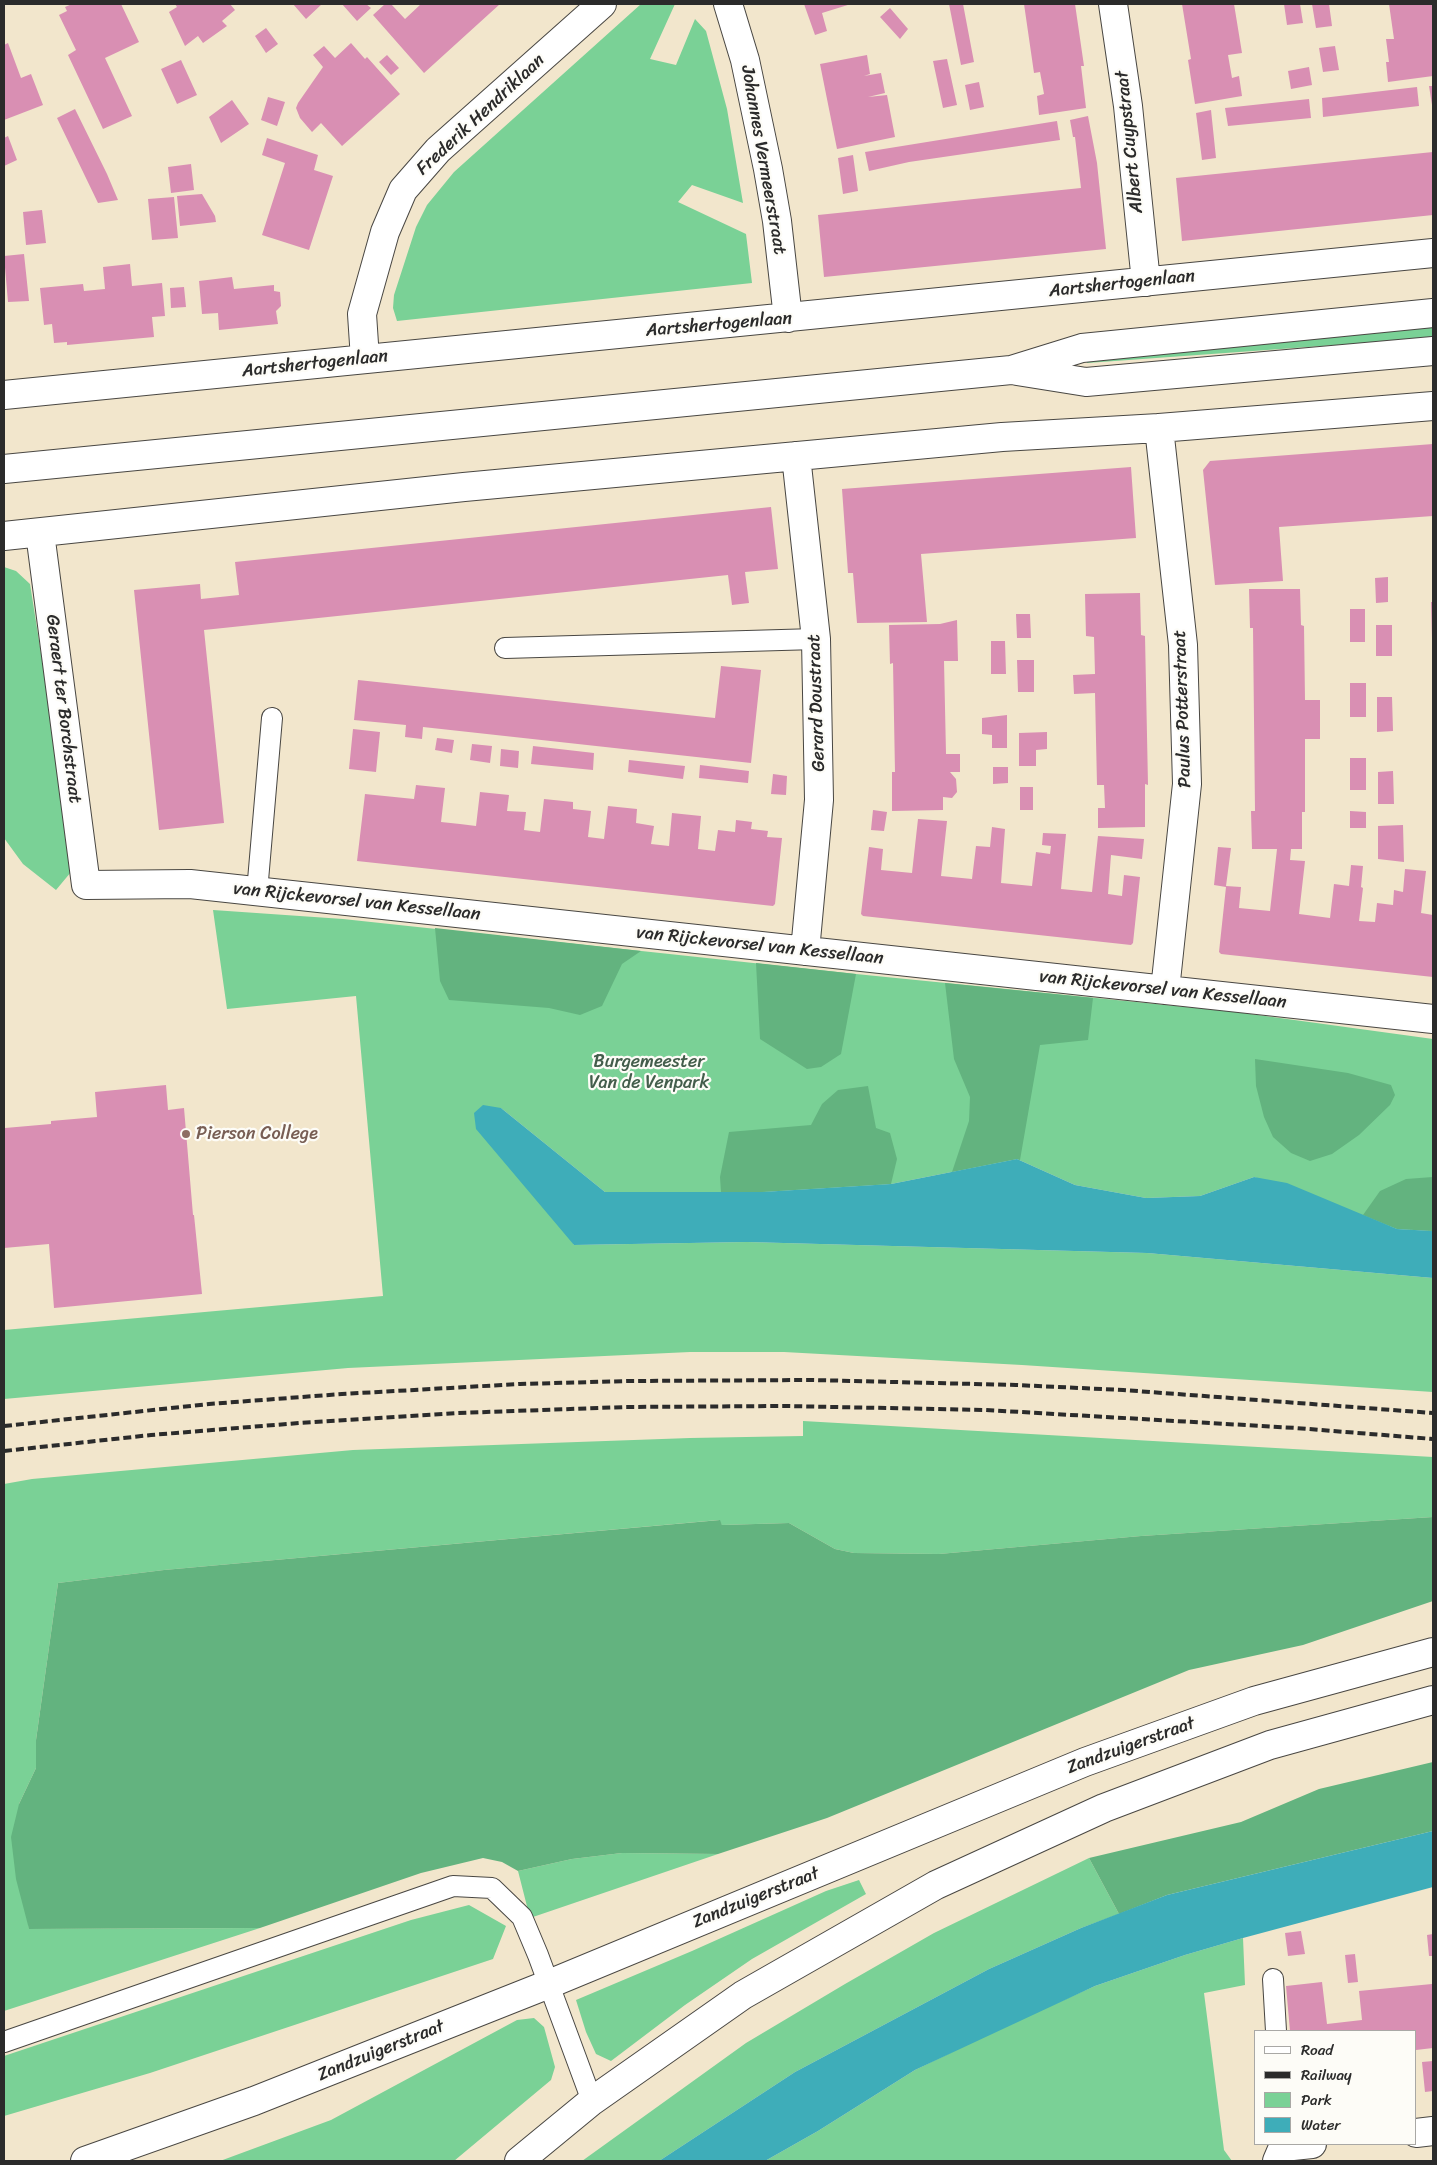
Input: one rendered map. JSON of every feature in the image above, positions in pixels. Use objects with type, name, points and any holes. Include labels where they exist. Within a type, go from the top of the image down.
[{"type":"street","name":"Frederik Hendriklaan","points":[[365,359],[362,314],[385,232],[403,190],[438,150],[602,4]]},
{"type":"street","name":"Johannes Vermeerstraat","points":[[728,4],[745,60],[768,169],[777,221],[788,318]]},
{"type":"street","name":"Albert Cuypstraat","points":[[1113,4],[1128,106],[1146,282]]},
{"type":"street","name":"Aartshertogenlaan","points":[[4,395],[1433,253]]},
{"type":"street","points":[[4,469],[1011,370],[1082,348],[1433,313]]},
{"type":"street","points":[[1011,370],[1086,382],[1433,351]]},
{"type":"street","points":[[4,536],[464,487],[1002,437],[1159,428],[1433,406]]},
{"type":"street","name":"Paulus Potterstraat","points":[[1159,428],[1182,645],[1187,784],[1165,990]]},
{"type":"street","name":"Gerard Doustraat","points":[[796,456],[816,639],[819,800],[805,951]]},
{"type":"street","name":"Geraert ter Borchstraat","points":[[40,533],[86,885]]},
{"type":"street","name":"van Rijckevorsel van Kessellaan","points":[[86,885],[190,884],[1433,1019]]},
{"type":"street","name":"Zandzuigerstraat","points":[[85,2161],[254,2101],[548,1984],[1085,1762],[1254,1701],[1433,1652]]},
{"type":"street","points":[[519,2161],[592,2101],[743,1995],[936,1885],[1104,1808],[1260,1748],[1433,1700]]},
{"type":"street","points":[[1417,2133],[1433,2131]]},
{"type":"street","points":[[1281,2151],[1308,2145]]},
{"type":"lane","points":[[505,648],[816,639]]},
{"type":"lane","points":[[257,892],[272,718]]},
{"type":"lane","points":[[4,2042],[453,1886],[492,1888],[522,1917],[592,2101]]},
{"type":"lane","points":[[1273,1980],[1276,2030]]},
{"type":"green space","points":[[641,4],[675,4],[650,59],[676,65],[695,19],[706,31],[727,109],[743,203],[692,185],[678,202],[746,234],[752,283],[397,321],[393,308],[394,295],[416,227],[427,205],[454,172]]},
{"type":"green space","points":[[1433,322],[1433,338],[1087,363],[1086,358]]},
{"type":"green space","points":[[4,567],[16,571],[30,584],[74,861],[71,872],[56,890],[23,864],[4,838]]},
{"type":"green space","name":"Burgemeester Van de Venpark","points":[[213,910],[343,919],[856,974],[1236,1012],[1433,1039],[1433,1231],[1397,1229],[1254,1177],[1200,1196],[1146,1198],[1075,1185],[1017,1159],[891,1184],[762,1192],[605,1192],[501,1108],[574,1245],[747,1242],[1147,1253],[1433,1278],[1433,1392],[1022,1365],[784,1352],[690,1352],[348,1368],[4,1399],[4,1330],[383,1296],[356,996],[227,1009]]},
{"type":"green space","points":[[435,928],[641,951],[622,964],[602,1006],[580,1015],[549,1008],[449,1000],[440,981]]},
{"type":"green space","points":[[756,963],[856,974],[841,1054],[821,1067],[807,1069],[760,1039]]},
{"type":"green space","points":[[945,983],[1093,998],[1088,1040],[1040,1045],[1020,1160],[1017,1159],[952,1172],[969,1121],[970,1097],[954,1059]]},
{"type":"green space","points":[[1255,1059],[1348,1073],[1391,1085],[1395,1095],[1390,1105],[1359,1135],[1332,1154],[1310,1161],[1291,1153],[1273,1137],[1264,1117],[1256,1086]]},
{"type":"green space","points":[[868,1086],[876,1128],[890,1133],[897,1159],[891,1184],[762,1192],[721,1192],[720,1177],[729,1132],[811,1125],[822,1104],[838,1090]]},
{"type":"green space","points":[[1433,1177],[1433,1231],[1397,1229],[1363,1215],[1380,1191],[1406,1179]]},
{"type":"green space","points":[[803,1421],[1433,1457],[1433,1517],[1141,1536],[939,1554],[854,1553],[835,1549],[789,1523],[722,1525],[719,1520],[164,1570],[58,1583],[36,1740],[36,1768],[19,1804],[29,1929],[260,1928],[4,2011],[4,1484],[32,1479],[353,1450],[690,1438],[803,1436]]},
{"type":"green space","points":[[1433,1517],[1433,1601],[1303,1645],[1189,1670],[827,1818],[718,1854],[622,1853],[572,1859],[518,1871],[502,1862],[483,1858],[421,1873],[260,1928],[29,1929],[16,1879],[11,1837],[19,1804],[36,1768],[36,1740],[58,1583],[164,1570],[720,1520],[722,1525],[789,1523],[835,1549],[854,1553],[939,1554],[1141,1536]]},
{"type":"green space","points":[[1433,1762],[1433,1831],[1167,1895],[1119,1914],[1089,1858],[1241,1822],[1319,1789]]},
{"type":"green space","points":[[622,1853],[718,1854],[530,1918],[518,1871],[572,1859]]},
{"type":"green space","points":[[1089,1858],[1119,1914],[1081,1928],[989,1969],[795,2072],[659,2161],[582,2161],[746,2043],[934,1933]]},
{"type":"green space","points":[[859,1880],[866,1894],[752,1959],[685,2005],[611,2061],[596,2054],[586,2032],[576,2000],[826,1891]]},
{"type":"green space","points":[[469,1905],[506,1926],[493,1959],[150,2073],[4,2116],[4,2056],[411,1920]]},
{"type":"green space","points":[[1243,1938],[1245,1985],[1204,1993],[1224,2150],[1232,2161],[765,2161],[818,2131],[915,2070],[1010,2024],[1095,1986],[1185,1955]]},
{"type":"green space","points":[[534,2018],[544,2027],[555,2067],[551,2080],[454,2161],[220,2161],[331,2120],[517,2020]]},
{"type":"water","points":[[483,1105],[501,1108],[605,1192],[762,1192],[891,1184],[1017,1159],[1075,1185],[1146,1198],[1200,1196],[1254,1177],[1287,1183],[1397,1229],[1433,1231],[1433,1278],[1147,1253],[747,1242],[574,1245],[476,1129],[474,1113]]},
{"type":"water","points":[[1433,1831],[1433,1887],[1243,1938],[1185,1955],[1095,1986],[915,2070],[818,2131],[765,2161],[659,2161],[795,2072],[989,1969],[1081,1928],[1167,1895]]},
{"type":"building","points":[[72,4],[121,4],[139,42],[105,58],[132,116],[103,129],[68,55],[76,50],[59,15],[67,11],[65,7]]},
{"type":"building","points":[[175,4],[230,4],[235,10],[222,21],[227,26],[203,43],[198,36],[185,46],[169,12],[177,7]]},
{"type":"building","points":[[293,4],[322,4],[306,19]]},
{"type":"building","points":[[342,4],[366,4],[371,8],[357,21]]},
{"type":"building","points":[[385,4],[391,4],[405,19],[421,4],[500,4],[424,73],[373,15]]},
{"type":"building","points":[[804,4],[851,4],[822,13],[827,31],[815,35]]},
{"type":"building","points":[[949,4],[963,4],[974,62],[961,65]]},
{"type":"building","points":[[1024,4],[1075,4],[1084,66],[1081,66],[1086,108],[1039,115],[1037,96],[1044,94],[1040,72],[1034,73]]},
{"type":"building","points":[[1182,4],[1234,4],[1242,53],[1228,55],[1232,78],[1239,76],[1242,96],[1195,104],[1188,60],[1191,59]]},
{"type":"building","points":[[1284,4],[1300,4],[1303,23],[1287,25]]},
{"type":"building","points":[[1312,4],[1329,4],[1332,26],[1316,28]]},
{"type":"building","points":[[1389,4],[1433,4],[1433,76],[1388,82],[1386,62],[1389,62],[1386,39],[1394,39]]},
{"type":"building","points":[[890,8],[908,29],[900,39],[880,17]]},
{"type":"building","points":[[266,28],[278,44],[266,53],[255,36]]},
{"type":"building","points":[[8,43],[21,78],[31,74],[43,105],[4,120],[4,45]]},
{"type":"building","points":[[351,43],[365,59],[367,57],[400,94],[342,146],[321,123],[312,132],[300,118],[296,108],[323,67],[313,55],[324,46],[335,58]]},
{"type":"building","points":[[1335,46],[1339,70],[1323,72],[1319,48]]},
{"type":"building","points":[[387,55],[399,68],[391,75],[379,62]]},
{"type":"building","points":[[867,55],[870,74],[864,76],[881,73],[885,93],[868,97],[887,95],[895,137],[837,149],[820,64]]},
{"type":"building","points":[[947,59],[957,105],[943,108],[933,61]]},
{"type":"building","points":[[181,60],[197,95],[177,104],[161,69]]},
{"type":"building","points":[[1309,67],[1312,85],[1291,89],[1288,71]]},
{"type":"building","points":[[979,82],[984,107],[970,110],[965,85]]},
{"type":"building","points":[[1429,86],[1433,86],[1433,105],[1432,105]]},
{"type":"building","points":[[1417,87],[1419,106],[1323,117],[1322,98]]},
{"type":"building","points":[[268,97],[285,102],[277,126],[261,120]]},
{"type":"building","points":[[1309,99],[1311,118],[1228,126],[1225,108]]},
{"type":"building","points":[[232,100],[249,124],[221,143],[209,117]]},
{"type":"building","points":[[75,109],[118,200],[98,203],[57,118]]},
{"type":"building","points":[[1211,110],[1216,158],[1202,160],[1196,113]]},
{"type":"building","points":[[1088,116],[1097,163],[1106,249],[824,277],[818,215],[1081,188],[1075,137],[1073,137],[1070,120]]},
{"type":"building","points":[[1057,121],[1060,140],[909,162],[869,171],[865,152]]},
{"type":"building","points":[[8,136],[17,160],[4,166],[4,138]]},
{"type":"building","points":[[267,138],[318,155],[314,170],[333,176],[309,250],[262,235],[285,163],[262,155]]},
{"type":"building","points":[[1433,152],[1433,215],[1182,241],[1176,178]]},
{"type":"building","points":[[853,155],[858,191],[843,194],[838,158]]},
{"type":"building","points":[[191,164],[194,190],[171,193],[168,167]]},
{"type":"building","points":[[202,194],[215,216],[216,222],[180,226],[177,196]]},
{"type":"building","points":[[174,197],[178,238],[152,240],[148,199]]},
{"type":"building","points":[[42,210],[46,243],[26,245],[23,212]]},
{"type":"building","points":[[24,254],[29,301],[8,302],[4,256]]},
{"type":"building","points":[[130,264],[132,286],[162,283],[165,316],[152,317],[154,337],[67,345],[67,342],[54,343],[52,324],[44,325],[40,288],[83,284],[84,291],[105,289],[103,267]]},
{"type":"building","points":[[232,277],[234,289],[274,285],[274,291],[280,292],[281,306],[276,311],[278,324],[219,330],[218,313],[202,314],[199,281]]},
{"type":"building","points":[[184,287],[186,307],[171,308],[170,288]]},
{"type":"building","points":[[1433,444],[1433,516],[1279,527],[1283,581],[1215,585],[1203,470],[1210,461]]},
{"type":"building","points":[[1131,467],[1136,538],[921,554],[927,622],[857,623],[853,573],[848,573],[842,489]]},
{"type":"building","points":[[771,507],[778,569],[745,572],[749,603],[732,605],[728,575],[204,630],[224,823],[159,830],[134,590],[200,584],[201,599],[239,595],[235,562]]},
{"type":"building","points":[[1388,577],[1388,602],[1376,603],[1375,578]]},
{"type":"building","points":[[1249,589],[1300,589],[1301,625],[1304,626],[1305,700],[1320,700],[1320,739],[1305,739],[1305,812],[1302,812],[1302,849],[1291,849],[1290,860],[1305,861],[1299,914],[1330,918],[1334,884],[1349,886],[1351,865],[1363,866],[1361,887],[1363,888],[1359,921],[1375,922],[1377,903],[1393,905],[1394,890],[1403,892],[1405,869],[1426,871],[1421,913],[1433,915],[1433,977],[1221,954],[1219,952],[1226,887],[1214,885],[1218,847],[1231,848],[1226,886],[1241,887],[1239,908],[1270,911],[1277,849],[1252,849],[1251,811],[1255,811],[1253,628],[1250,628]]},
{"type":"building","points":[[1140,593],[1141,635],[1145,636],[1148,785],[1145,784],[1145,827],[1098,828],[1098,808],[1105,808],[1104,785],[1097,785],[1095,693],[1074,694],[1073,675],[1095,674],[1094,637],[1086,636],[1085,594]]},
{"type":"building","points":[[1431,602],[1433,602],[1433,639],[1432,639]]},
{"type":"building","points":[[1350,609],[1365,609],[1365,642],[1350,642]]},
{"type":"building","points":[[1016,614],[1030,614],[1031,638],[1017,638]]},
{"type":"building","points":[[957,620],[958,661],[944,661],[946,754],[960,754],[960,772],[950,772],[956,779],[957,792],[952,798],[943,797],[943,810],[892,811],[892,772],[895,772],[893,663],[890,664],[889,625],[940,624]]},
{"type":"building","points":[[1376,625],[1392,625],[1392,656],[1376,656]]},
{"type":"building","points":[[991,641],[1005,641],[1006,674],[991,674]]},
{"type":"building","points":[[1017,660],[1034,660],[1034,692],[1018,692]]},
{"type":"building","points":[[721,666],[761,670],[751,763],[423,727],[422,739],[405,737],[406,725],[354,720],[358,680],[715,718]]},
{"type":"building","points":[[1350,683],[1366,683],[1366,717],[1350,717]]},
{"type":"building","points":[[1377,697],[1392,697],[1393,731],[1377,732]]},
{"type":"building","points":[[1007,715],[1007,748],[992,748],[992,735],[982,734],[982,718]]},
{"type":"building","points":[[353,729],[380,732],[376,772],[349,769]]},
{"type":"building","points":[[1047,732],[1047,749],[1036,750],[1036,766],[1019,766],[1019,733]]},
{"type":"building","points":[[437,738],[454,740],[452,753],[435,750]]},
{"type":"building","points":[[472,744],[492,746],[490,763],[470,760]]},
{"type":"building","points":[[533,746],[594,753],[593,770],[531,764]]},
{"type":"building","points":[[501,749],[519,751],[518,768],[500,766]]},
{"type":"building","points":[[1350,758],[1366,758],[1366,790],[1350,790]]},
{"type":"building","points":[[629,760],[685,766],[683,779],[628,772]]},
{"type":"building","points":[[700,765],[749,771],[748,783],[699,778]]},
{"type":"building","points":[[993,767],[1008,767],[1008,783],[993,784]]},
{"type":"building","points":[[1393,771],[1394,804],[1378,804],[1378,772]]},
{"type":"building","points":[[773,774],[787,776],[786,795],[771,794]]},
{"type":"building","points":[[416,785],[445,788],[441,822],[476,826],[480,792],[509,795],[507,811],[526,812],[524,830],[540,832],[544,799],[573,802],[573,809],[591,811],[588,837],[604,839],[608,806],[637,809],[636,823],[654,826],[651,844],[669,846],[672,813],[701,816],[698,849],[715,851],[718,830],[735,832],[736,820],[752,822],[751,829],[768,831],[767,837],[782,838],[775,904],[773,906],[357,861],[365,794],[414,799]]},
{"type":"building","points":[[1020,787],[1033,787],[1033,810],[1020,810]]},
{"type":"building","points":[[873,810],[887,812],[884,831],[871,830]]},
{"type":"building","points":[[1350,811],[1366,812],[1366,828],[1350,828]]},
{"type":"building","points":[[918,819],[947,821],[941,876],[972,879],[976,846],[990,847],[992,827],[1005,829],[1001,883],[1032,886],[1036,852],[1050,854],[1051,846],[1042,845],[1043,833],[1066,834],[1061,889],[1092,892],[1098,836],[1144,839],[1142,859],[1111,855],[1108,894],[1122,896],[1124,875],[1140,877],[1133,943],[1131,945],[863,916],[861,914],[869,847],[883,849],[881,870],[912,873]]},
{"type":"building","points":[[1403,825],[1404,862],[1378,859],[1378,826]]},
{"type":"building","points":[[166,1085],[168,1110],[184,1108],[202,1294],[54,1308],[49,1244],[4,1248],[4,1124],[5,1128],[97,1117],[95,1092]]},
{"type":"building","points":[[1301,1931],[1305,1954],[1288,1956],[1285,1933]]},
{"type":"building","points":[[1433,1934],[1433,1956],[1429,1956],[1427,1935]]},
{"type":"building","points":[[1355,1954],[1358,1982],[1348,1983],[1345,1955]]},
{"type":"building","points":[[1322,1982],[1327,2024],[1362,2020],[1359,1991],[1432,1984],[1433,2048],[1417,2050],[1417,2030],[1290,2030],[1286,1986]]},
{"type":"building","points":[[1433,2061],[1433,2091],[1425,2092],[1422,2062]]},
{"type":"railway","points":[[4,1426],[209,1404],[342,1394],[520,1384],[628,1381],[813,1380],[1016,1385],[1123,1390],[1433,1413]]},
{"type":"railway","points":[[4,1451],[151,1435],[299,1423],[458,1413],[626,1407],[784,1406],[986,1410],[1296,1428],[1433,1439]]},
{"type":"place","name":"Pierson College","points":[[186,1134]]}]
